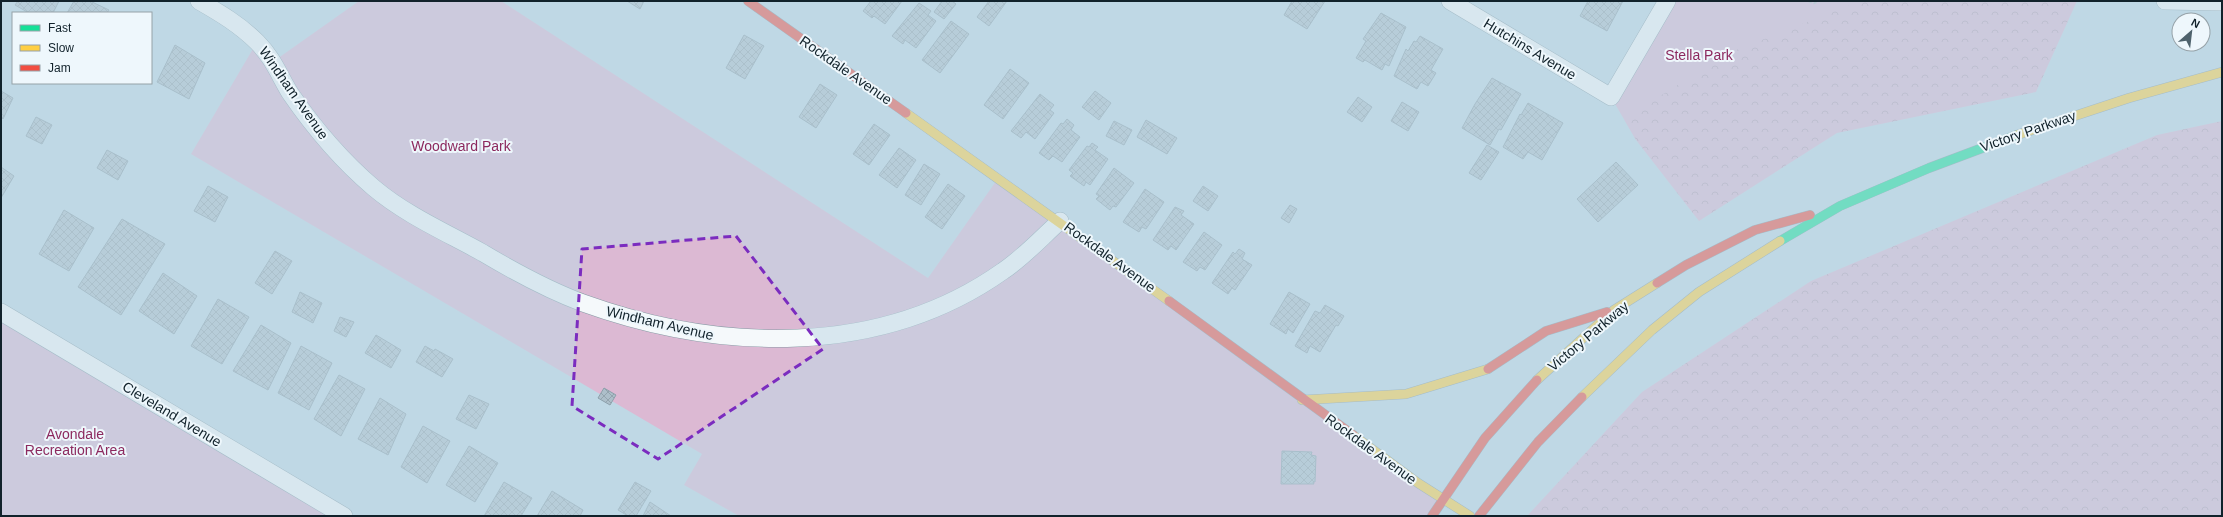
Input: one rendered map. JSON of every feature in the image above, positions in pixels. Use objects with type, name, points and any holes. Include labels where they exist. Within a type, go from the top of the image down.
[{"type":"street","name":"Windham Avenue","points":[[199,1],[233,21],[257,42],[274,61],[288,89],[312,124],[346,163],[376,190],[401,207],[527,278],[581,302],[626,318],[692,333],[740,339],[788,339],[837,335],[876,328],[915,316],[961,296],[1004,271],[1060,221]]},
{"type":"street","name":"Rockdale Avenue","points":[[748,1],[1060,221],[1302,400],[1442,499],[1470,516]]},
{"type":"street","name":"Hutchins Avenue","points":[[1450,1],[1611,97],[1667,1]]},
{"type":"street","points":[[2165,1],[2222,2]]},
{"type":"street","name":"Victory Parkway","points":[[1432,516],[1442,499],[1485,438],[1527,389],[1614,310],[1686,265],[1755,230],[1840,206],[1929,168],[2037,127],[2129,98],[2222,72]]},
{"type":"street","name":"Victory Parkway","points":[[1479,516],[1538,442],[1602,376],[1652,330],[1705,288],[1750,259],[1840,206]]},
{"type":"street","points":[[1302,400],[1406,394],[1488,369],[1546,331],[1614,310]]},
{"type":"street","name":"Cleveland Avenue","points":[[1,312],[344,516]]},
{"type":"path","points":[[1809,1],[1814,3],[1818,1]]},
{"type":"highlighted area","points":[[736,236],[823,349],[658,459],[572,406],[582,249]]},
{"type":"green space","name":"Woodward Park","points":[[359,1],[501,1],[928,278],[999,177],[1442,499],[1432,516],[739,516],[684,485],[702,454],[191,154],[257,42],[274,61]]},
{"type":"green space","name":"Stella Park","points":[[1667,1],[1981,1],[1636,140],[1611,97]]},
{"type":"green space","points":[[1860,1],[2077,1],[2036,92],[1837,133],[1699,221],[1636,140],[1624,119],[1726,54]]},
{"type":"green space","points":[[2222,121],[2222,516],[1527,516],[1642,392],[1811,281],[2157,135]]},
{"type":"green space","name":"Avondale Recreation Area","points":[[1,312],[344,516],[1,516]]},
{"type":"building","points":[[18,1],[59,1],[54,12],[27,12],[15,5]]},
{"type":"building","points":[[74,1],[90,1],[109,10],[108,12],[68,12]]},
{"type":"building","points":[[627,1],[644,1],[640,9]]},
{"type":"building","points":[[871,1],[902,1],[885,24],[874,16],[872,18],[863,11]]},
{"type":"building","points":[[942,1],[952,1],[956,4],[944,19],[934,12]]},
{"type":"building","points":[[989,1],[1007,1],[989,26],[977,17]]},
{"type":"building","points":[[1292,1],[1325,1],[1307,29],[1284,15]]},
{"type":"building","points":[[1588,1],[1623,1],[1607,31],[1580,16]]},
{"type":"building","points":[[919,3],[931,11],[928,15],[936,21],[916,48],[905,40],[903,44],[892,36]]},
{"type":"building","points":[[1381,13],[1406,27],[1389,66],[1385,64],[1382,70],[1365,60],[1363,62],[1356,58],[1366,41],[1363,39]]},
{"type":"building","points":[[951,21],[969,34],[940,73],[922,60]]},
{"type":"building","points":[[744,35],[764,46],[745,79],[726,68]]},
{"type":"building","points":[[1420,36],[1443,49],[1431,70],[1436,73],[1428,86],[1421,82],[1417,89],[1394,76],[1406,49],[1408,51],[1414,41],[1416,42]]},
{"type":"building","points":[[175,45],[205,63],[189,99],[157,82]]},
{"type":"building","points":[[1010,69],[1029,83],[1003,119],[984,105]]},
{"type":"building","points":[[1492,78],[1521,94],[1501,130],[1499,129],[1490,145],[1462,128],[1475,104]]},
{"type":"building","points":[[820,84],[837,95],[816,128],[799,117]]},
{"type":"building","points":[[1,91],[13,98],[3,119],[1,117]]},
{"type":"building","points":[[1095,91],[1111,103],[1099,120],[1082,107]]},
{"type":"building","points":[[1040,94],[1054,105],[1050,110],[1054,113],[1035,139],[1026,132],[1021,138],[1011,131]]},
{"type":"building","points":[[1358,97],[1372,107],[1362,122],[1347,112]]},
{"type":"building","points":[[1402,102],[1419,112],[1408,131],[1391,121]]},
{"type":"building","points":[[1528,103],[1563,123],[1542,160],[1528,152],[1523,159],[1503,147],[1520,114],[1521,115]]},
{"type":"building","points":[[36,117],[52,125],[42,144],[26,136]]},
{"type":"building","points":[[1067,119],[1074,125],[1071,130],[1080,137],[1062,162],[1053,156],[1049,160],[1039,153],[1061,123],[1063,124]]},
{"type":"building","points":[[1146,120],[1177,138],[1167,154],[1137,137]]},
{"type":"building","points":[[1114,121],[1132,130],[1124,145],[1106,136]]},
{"type":"building","points":[[874,124],[890,135],[869,165],[853,154]]},
{"type":"building","points":[[1092,143],[1098,147],[1095,150],[1108,159],[1090,185],[1086,182],[1084,186],[1070,176],[1073,173],[1069,170],[1087,146],[1089,147]]},
{"type":"building","points":[[1487,145],[1499,152],[1481,180],[1469,173]]},
{"type":"building","points":[[899,148],[916,160],[897,188],[879,175]]},
{"type":"building","points":[[107,150],[128,161],[118,180],[97,168]]},
{"type":"building","points":[[1616,162],[1638,185],[1598,222],[1577,199]]},
{"type":"building","points":[[924,164],[940,174],[921,205],[905,195]]},
{"type":"building","points":[[1,167],[14,176],[1,198]]},
{"type":"building","points":[[1114,168],[1134,183],[1116,207],[1113,206],[1110,210],[1096,199],[1099,196],[1096,194]]},
{"type":"building","points":[[948,184],[965,196],[942,229],[925,217]]},
{"type":"building","points":[[208,186],[228,197],[215,222],[194,211]]},
{"type":"building","points":[[1203,186],[1218,196],[1208,211],[1193,201]]},
{"type":"building","points":[[1145,189],[1164,202],[1146,229],[1142,227],[1139,232],[1123,222]]},
{"type":"building","points":[[1290,205],[1297,209],[1289,223],[1281,218]]},
{"type":"building","points":[[1175,207],[1184,211],[1181,215],[1194,224],[1176,250],[1171,246],[1168,250],[1153,240]]},
{"type":"building","points":[[64,210],[94,228],[69,271],[39,254]]},
{"type":"building","points":[[122,219],[165,244],[121,315],[78,287]]},
{"type":"building","points":[[1204,232],[1222,245],[1205,270],[1200,267],[1197,271],[1183,262]]},
{"type":"building","points":[[1239,249],[1245,253],[1242,259],[1252,265],[1235,290],[1232,288],[1228,294],[1212,283],[1233,252],[1235,254]]},
{"type":"building","points":[[275,251],[292,261],[272,294],[255,283]]},
{"type":"building","points":[[163,273],[197,296],[174,334],[139,311]]},
{"type":"building","points":[[300,292],[322,303],[313,323],[292,312]]},
{"type":"building","points":[[1289,292],[1310,304],[1293,333],[1288,329],[1286,334],[1270,324]]},
{"type":"building","points":[[218,299],[249,317],[222,364],[191,346]]},
{"type":"building","points":[[1325,305],[1344,316],[1338,326],[1336,325],[1320,352],[1310,346],[1307,353],[1295,346],[1315,311],[1320,313]]},
{"type":"building","points":[[340,317],[354,322],[346,337],[334,331]]},
{"type":"building","points":[[261,325],[291,343],[268,390],[233,371]]},
{"type":"building","points":[[376,335],[401,350],[391,368],[365,353]]},
{"type":"building","points":[[301,346],[332,363],[309,410],[278,393]]},
{"type":"building","points":[[425,346],[434,351],[435,349],[453,359],[442,377],[416,362]]},
{"type":"building","points":[[339,375],[365,389],[341,436],[314,419]]},
{"type":"building","points":[[604,388],[616,395],[610,405],[598,398]]},
{"type":"building","points":[[469,395],[489,404],[476,429],[456,419]]},
{"type":"building","points":[[380,398],[406,414],[388,455],[358,439]]},
{"type":"building","points":[[423,426],[450,441],[427,483],[401,467]]},
{"type":"building","points":[[469,446],[498,463],[475,502],[446,485]]},
{"type":"building","points":[[1282,451],[1312,452],[1311,455],[1316,456],[1314,484],[1281,484]]},
{"type":"building","points":[[504,482],[532,498],[521,516],[484,516]]},
{"type":"building","points":[[635,482],[651,491],[636,516],[628,516],[618,510]]},
{"type":"building","points":[[552,491],[583,510],[580,516],[537,516]]},
{"type":"building","points":[[650,502],[671,516],[643,516]]},
{"type":"traffic: fast","points":[[1780,241],[1840,206],[1929,168],[2017,135]]},
{"type":"traffic: slow","points":[[2017,135],[2129,98],[2222,72]]},
{"type":"traffic: slow","points":[[906,113],[1169,301]]},
{"type":"traffic: slow","points":[[1582,397],[1652,330],[1699,292],[1780,241]]},
{"type":"traffic: slow","points":[[1537,380],[1614,310],[1657,283]]},
{"type":"traffic: slow","points":[[1302,400],[1406,394],[1488,369]]},
{"type":"traffic: slow","points":[[1353,435],[1418,483],[1470,516]]},
{"type":"traffic: jam","points":[[748,1],[906,113]]},
{"type":"traffic: jam","points":[[1657,283],[1686,265],[1755,230],[1810,215]]},
{"type":"traffic: jam","points":[[1169,301],[1353,435]]},
{"type":"traffic: jam","points":[[1488,369],[1546,331],[1607,312]]},
{"type":"traffic: jam","points":[[1432,516],[1485,438],[1537,380]]},
{"type":"traffic: jam","points":[[1479,516],[1538,442],[1582,397]]}]
